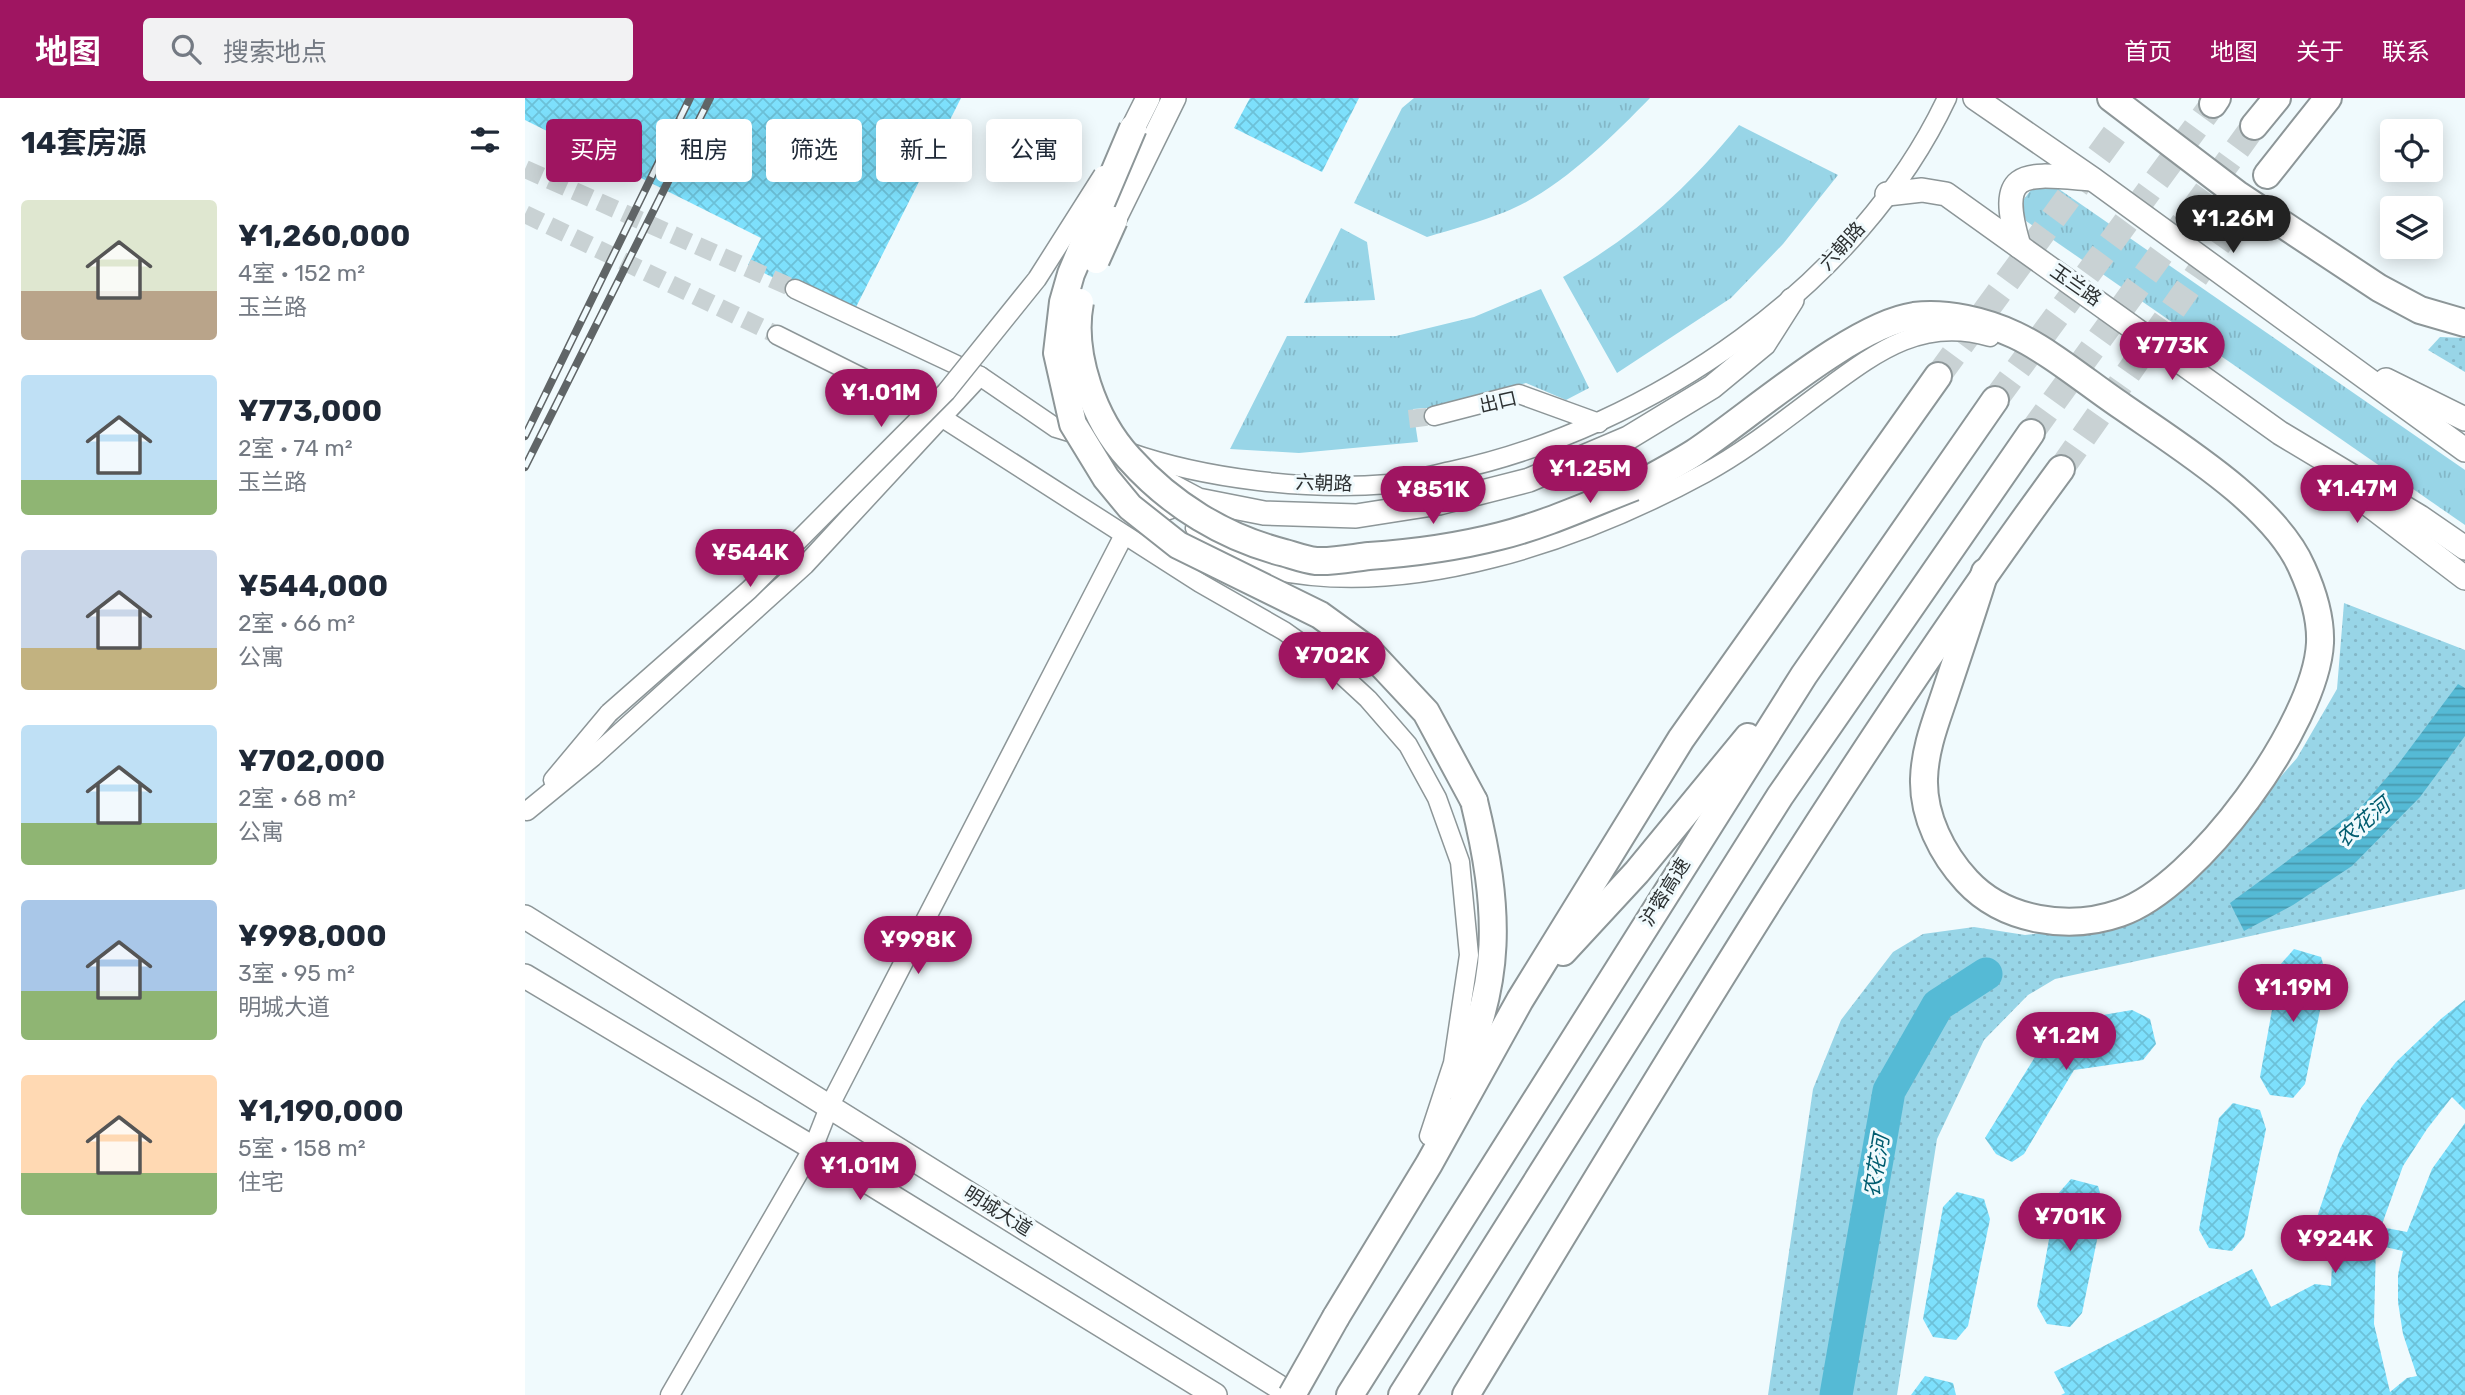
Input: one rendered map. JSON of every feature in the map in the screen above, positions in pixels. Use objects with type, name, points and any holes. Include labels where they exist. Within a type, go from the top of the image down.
[{"type":"highway","points":[[2111,98],[2237,194],[2379,288],[2420,310],[2465,323]]},
{"type":"highway","points":[[2254,126],[2277,98]]},
{"type":"highway","points":[[2267,175],[2328,98]]},
{"type":"highway","points":[[2300,133],[2333,98]]},
{"type":"highway","points":[[1133,128],[1071,274],[1063,302],[1057,353],[1073,424],[1106,478],[1130,507],[1178,545],[1320,615],[1367,649],[1426,712],[1474,801],[1490,868],[1494,957],[1482,1016],[1468,1057],[1340,1311]]},
{"type":"highway","points":[[1071,274],[1114,220]]},
{"type":"highway","points":[[1093,401],[1077,337],[1077,315],[1082,291],[1114,220]]},
{"type":"highway","points":[[1063,302],[1075,358],[1093,401],[1113,441],[1137,467],[1178,502],[1225,533],[1253,545],[1315,561],[1415,553],[1501,536],[1634,487],[1691,455],[1860,335],[1913,316],[1969,319],[2018,336],[2183,448],[2278,529],[2300,563],[2313,597],[2320,642],[2312,682],[2290,736],[2242,804],[2199,855],[2162,889],[2121,913],[2054,922],[2024,916],[1994,902],[1972,886],[1955,868],[1941,846],[1930,817],[1924,783],[1929,738],[1986,572]]},
{"type":"highway","points":[[1292,1395],[1429,1164],[1520,1000],[1681,739],[1938,376]]},
{"type":"highway","name":"沪蓉高速","points":[[1350,1395],[1381,1341],[1804,675],[1995,400]]},
{"type":"highway","points":[[1402,1395],[1780,796],[2031,433]]},
{"type":"highway","points":[[1467,1394],[1608,1160],[1783,882],[1986,572],[2061,469]]},
{"type":"highway","points":[[1520,1000],[1637,872],[1715,774],[1804,675]]},
{"type":"main road","points":[[1133,128],[1148,98]]},
{"type":"main road","points":[[1114,220],[1174,98]]},
{"type":"main road","points":[[1975,98],[2094,180],[2465,450]]},
{"type":"main road","points":[[2019,246],[2009,211],[2011,193],[2022,179],[2038,174],[2094,180]]},
{"type":"main road","name":"玉兰路","points":[[1888,194],[1922,190],[1946,194],[2280,433],[2465,548]]},
{"type":"main road","points":[[1137,467],[1198,500],[1264,513],[1356,516],[1439,503],[1529,480],[1628,438],[1712,387],[1764,344],[1792,300]]},
{"type":"main road","points":[[2324,349],[2465,419]]},
{"type":"main road","points":[[2280,433],[2380,515],[2465,578]]},
{"type":"main road","name":"明城大道","points":[[525,917],[1292,1395]]},
{"type":"main road","points":[[525,976],[813,1148],[1215,1395]]},
{"type":"street","name":"六朝路","points":[[795,289],[980,376],[1056,428],[1171,467],[1231,478],[1390,484],[1521,454],[1599,423],[1660,393],[1792,300],[1888,194],[1926,142],[1947,98]]},
{"type":"street","points":[[2127,98],[2163,139]]},
{"type":"street","points":[[526,812],[609,713],[748,590],[946,392],[1037,279],[1133,128]]},
{"type":"street","points":[[1056,428],[1103,465],[1241,558],[1267,569],[1325,576],[1409,576],[1499,557],[1581,529],[1706,473],[1776,426],[1865,358],[1904,339],[1944,330],[1979,334],[2019,346],[2087,383]]},
{"type":"street","points":[[777,335],[941,417],[1329,663],[1368,699],[1408,745],[1437,798],[1460,862],[1469,955],[1453,1063],[1429,1136]]},
{"type":"street","points":[[526,812],[593,757],[805,565],[980,376]]},
{"type":"street","name":"出口","points":[[1434,416],[1519,394],[1599,423]]},
{"type":"street","points":[[670,1395],[813,1148],[829,1105],[1124,535]]},
{"type":"green space","points":[[1414,98],[1650,98],[1583,162],[1545,191],[1505,212],[1427,237],[1354,203],[1402,108]]},
{"type":"green space","points":[[1739,125],[1838,175],[1783,244],[1731,298],[1617,373],[1563,277],[1590,261],[1659,210],[1699,171]]},
{"type":"green space","points":[[2034,186],[2056,187],[2465,470],[2465,525],[2026,221],[2021,203]]},
{"type":"green space","points":[[1341,228],[1367,242],[1375,300],[1304,303]]},
{"type":"green space","points":[[1541,289],[1589,388],[1566,400],[1526,383],[1440,407],[1413,409],[1418,442],[1299,453],[1230,449],[1287,336],[1396,336],[1474,317]]},
{"type":"green space","points":[[2440,337],[2465,338],[2465,372],[2428,350]]},
{"type":"green space","points":[[2344,603],[2465,650],[2465,889],[2055,979],[2028,995],[1984,1040],[1937,1139],[1897,1395],[1768,1395],[1813,1089],[1841,1020],[1893,952],[1923,934],[1974,927],[2025,935],[2101,926],[2180,892],[2297,758],[2337,689]]},
{"type":"water","points":[[2458,684],[2465,688],[2465,736],[2420,797],[2352,866],[2293,905],[2244,931],[2230,903],[2362,806],[2396,767]]},
{"type":"building","points":[[525,98],[961,98],[950,119],[876,119],[876,182],[919,182],[851,317],[748,265],[761,238],[642,178],[642,119],[546,119],[546,130],[525,120]]},
{"type":"building","points":[[1250,98],[1359,98],[1322,172],[1234,128]]},
{"type":"building","points":[[2294,949],[2321,957],[2327,976],[2305,1084],[2293,1098],[2270,1095],[2260,1077],[2280,965]]},
{"type":"building","points":[[2465,1000],[2465,1110],[2452,1097],[2427,1129],[2403,1166],[2381,1227],[2407,1232],[2432,1169],[2465,1123],[2465,1395],[2061,1395],[2065,1393],[2054,1372],[2252,1269],[2271,1307],[2315,1284],[2331,1286],[2333,1241],[2311,1235],[2340,1149],[2362,1106],[2396,1062]],"holes":[[[2376,1245],[2403,1251],[2398,1275],[2398,1302],[2403,1334],[2417,1376],[2407,1378],[2390,1392],[2374,1324]]]},
{"type":"building","points":[[2132,1010],[2150,1019],[2156,1044],[2143,1060],[2074,1070],[2024,1154],[2012,1162],[1996,1154],[1985,1138],[2051,1031],[2062,1022]]},
{"type":"building","points":[[2233,1103],[2260,1110],[2266,1129],[2244,1237],[2232,1251],[2209,1248],[2199,1230],[2219,1118]]},
{"type":"building","points":[[2071,1179],[2098,1186],[2104,1206],[2082,1313],[2070,1327],[2047,1324],[2037,1306],[2057,1195]]},
{"type":"building","points":[[1957,1192],[1984,1199],[1990,1219],[1968,1326],[1956,1340],[1933,1337],[1923,1319],[1943,1207]]},
{"type":"building","points":[[1925,1376],[1953,1383],[1956,1395],[1911,1395]]},
{"type":"waterway","name":"农花河","points":[[1836,1395],[1889,1091],[1938,1005],[1986,974]]},
{"type":"tunnel","points":[[1938,376],[2141,98]]},
{"type":"tunnel","points":[[1995,400],[2213,104]]},
{"type":"tunnel","points":[[2031,433],[2254,126]]},
{"type":"tunnel","points":[[525,169],[795,289]]},
{"type":"tunnel","points":[[2061,469],[2267,175]]},
{"type":"tunnel","points":[[525,214],[777,335]]},
{"type":"tunnel","points":[[1409,419],[1434,416]]},
{"type":"railway","points":[[525,436],[690,98]]},
{"type":"railway","points":[[525,467],[710,98]]}]
